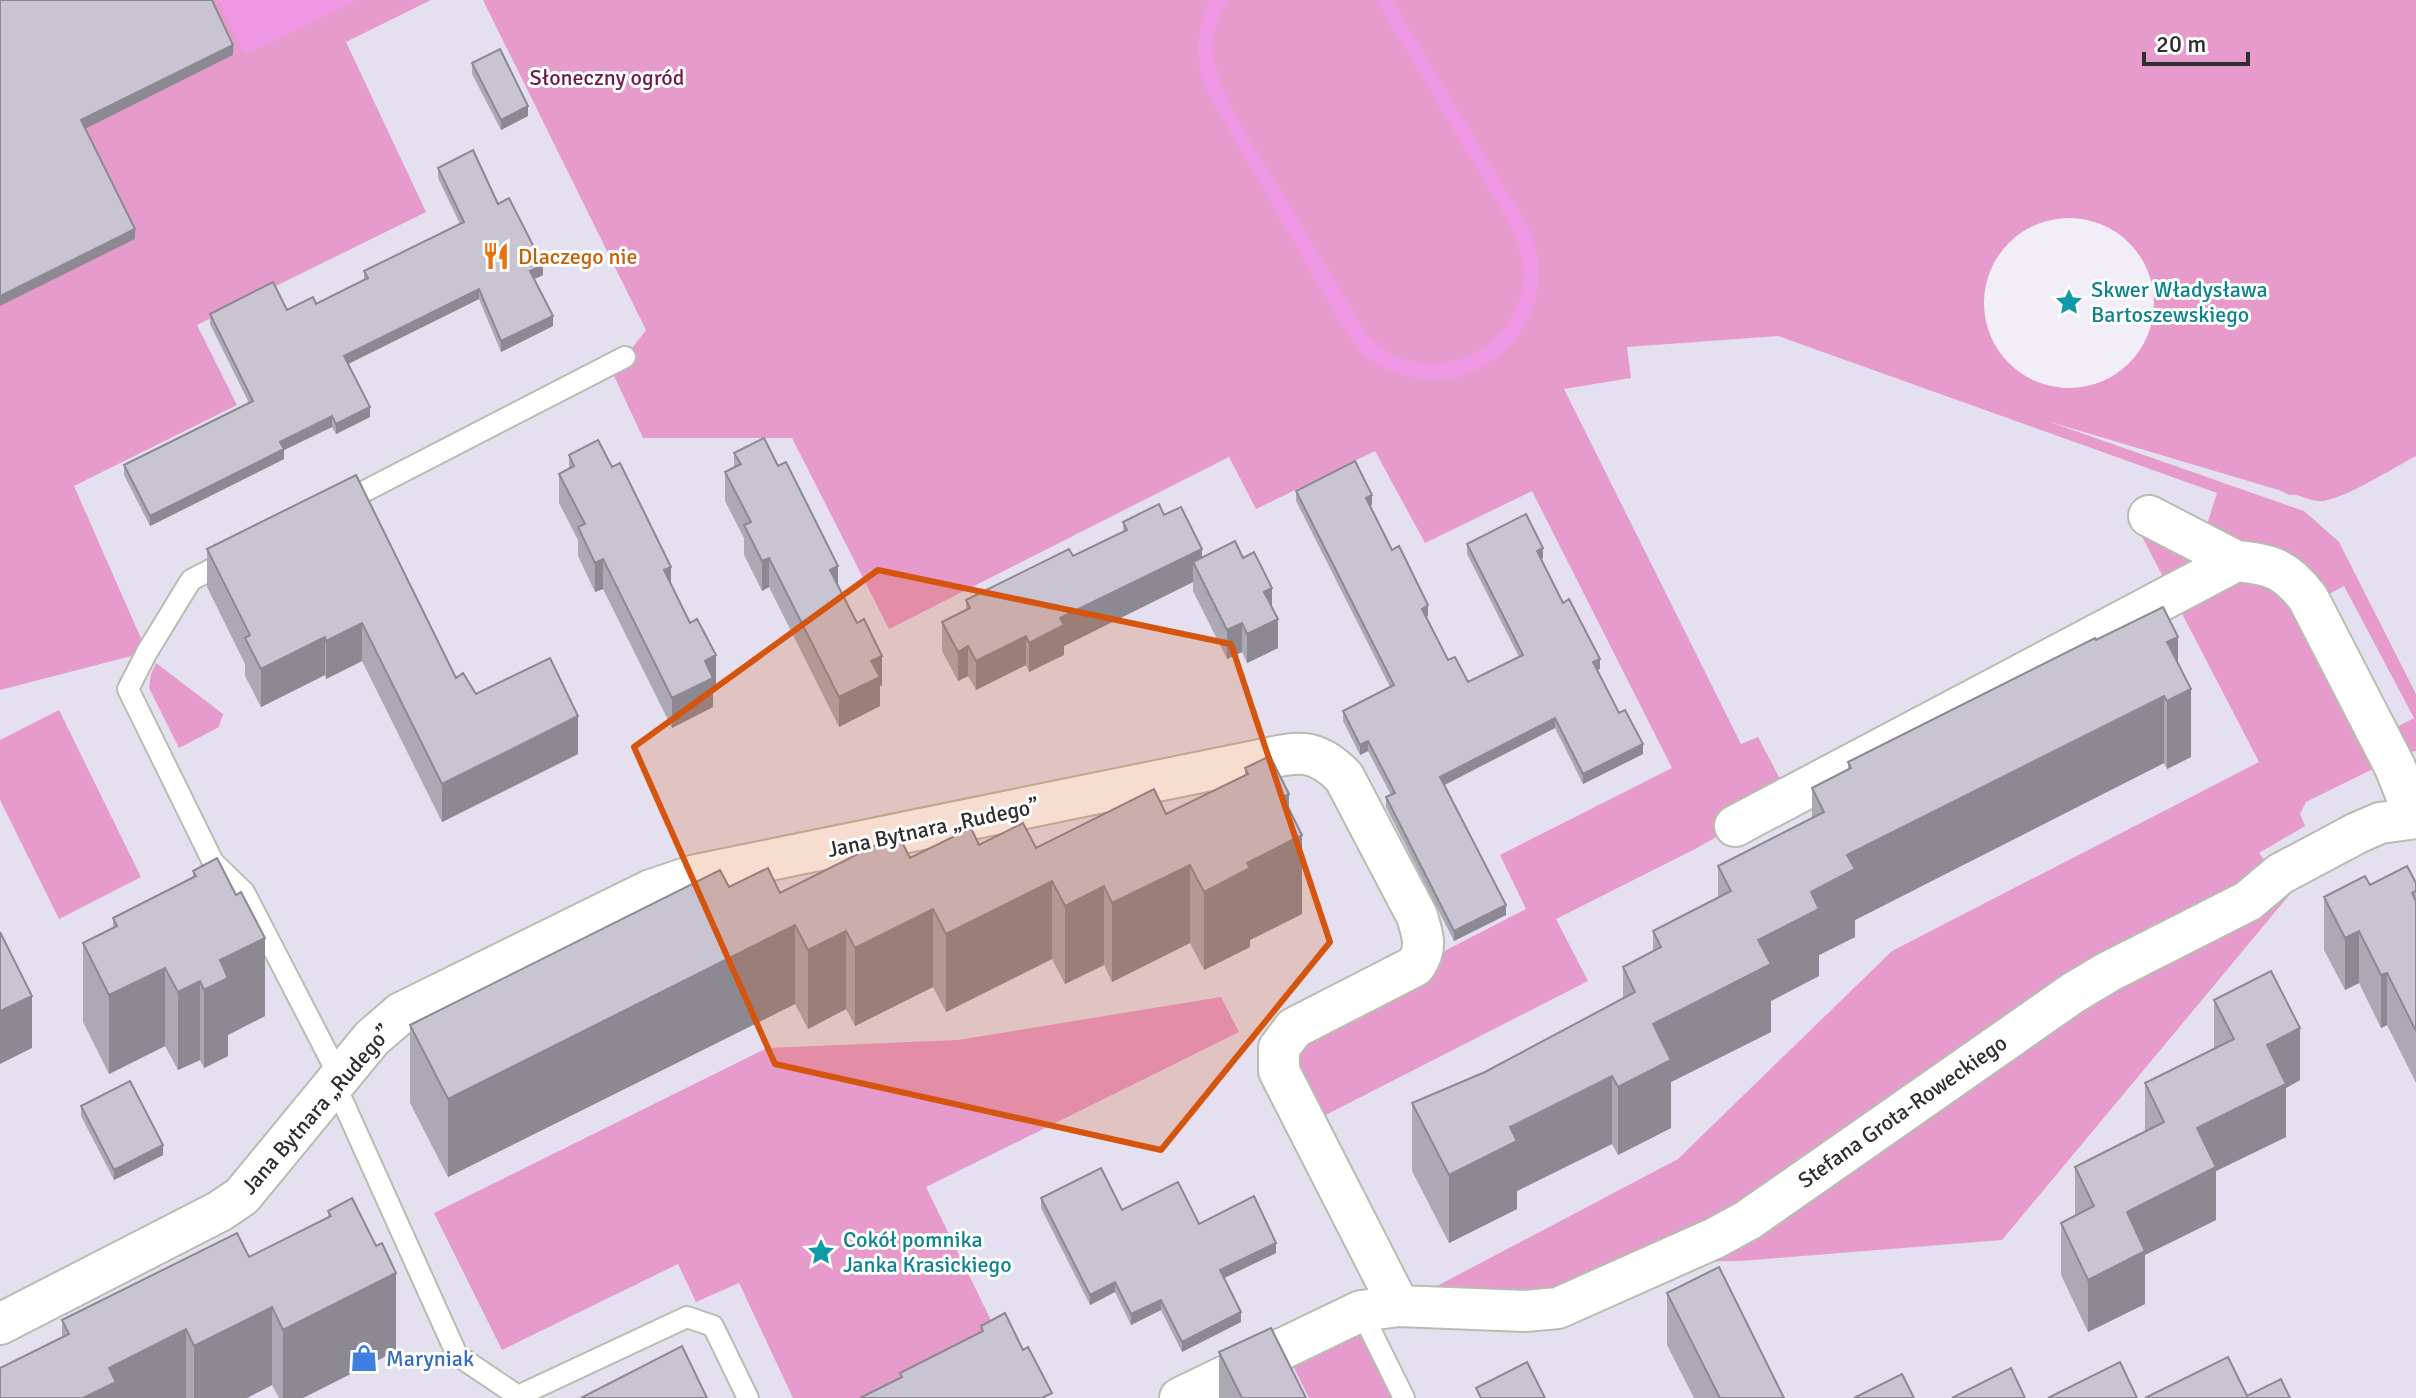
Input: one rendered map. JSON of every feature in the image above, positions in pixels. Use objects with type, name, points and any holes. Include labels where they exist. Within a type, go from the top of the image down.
[{"type":"street","name":"Stefana Grota-Roweckiego","points":[[1180,1398],[1380,1308],[1525,1311],[1558,1308],[1715,1238],[1748,1220],[2073,993],[2108,972],[2248,901],[2280,874],[2357,833],[2380,823],[2415,818],[2395,767],[2308,598],[2297,585],[2280,569],[2236,561],[2149,516]]},
{"type":"street","points":[[1735,826],[2236,561]]},
{"type":"street","name":"Jana Bytnara „Rudego”","points":[[0,1324],[220,1211],[242,1196],[372,1038],[401,1013],[611,909],[687,877],[1250,762],[1312,754],[1328,761],[1344,777],[1417,916],[1423,937],[1423,953],[1415,966],[1294,1028],[1279,1048],[1279,1071],[1380,1308]]},
{"type":"lane","points":[[317,516],[625,357]]},
{"type":"lane","points":[[247,552],[191,580],[128,689],[213,862],[244,892],[337,1079],[457,1355],[518,1396],[687,1317],[713,1326],[748,1398]]},
{"type":"lane","points":[[1380,1308],[1404,1398]]},
{"type":"highlighted area","points":[[878,570],[1231,644],[1330,942],[1161,1150],[775,1064],[634,747]]},
{"type":"green space","points":[[0,0],[431,0],[346,42],[426,212],[197,325],[237,405],[74,486],[147,652],[0,690]]},
{"type":"green space","name":"Słoneczny ogród","points":[[483,0],[2416,0],[2416,456],[2340,496],[2315,501],[2047,421],[2304,511],[2339,542],[2416,694],[2416,751],[2405,753],[2391,730],[2414,718],[2344,586],[2322,598],[2379,766],[2306,802],[2300,814],[2305,826],[2259,853],[2291,893],[2002,1240],[1740,1261],[1661,1262],[1583,1299],[1399,1306],[1678,1159],[1892,951],[2259,762],[2135,523],[2201,543],[2217,493],[1778,336],[1627,347],[1631,378],[1564,389],[1741,744],[1758,737],[1789,796],[1695,849],[1556,919],[1588,981],[1306,1125],[1279,1048],[1415,966],[1526,909],[1500,855],[1672,768],[1532,491],[1425,543],[1375,451],[1256,509],[1229,457],[889,629],[792,438],[643,438],[609,365],[625,357],[646,330]]},
{"type":"green space","points":[[156,663],[223,714],[219,727],[179,748],[149,688]]},
{"type":"green space","points":[[59,710],[141,877],[59,919],[0,800],[0,740]]},
{"type":"green space","points":[[1221,997],[1239,1032],[926,1187],[1004,1347],[897,1398],[793,1398],[739,1283],[696,1302],[678,1264],[502,1350],[434,1213],[767,1048],[958,1040]]},
{"type":"green space","points":[[1361,1311],[1404,1398],[1309,1398],[1284,1348]]},
{"type":"shaded area","points":[[219,0],[358,0],[245,54]]},
{"type":"shaded area","points":[[1210,0],[1228,0],[1219,16],[1213,45],[1217,73],[1236,117],[1367,334],[1389,352],[1413,361],[1438,363],[1462,358],[1484,347],[1503,330],[1516,308],[1523,268],[1512,228],[1376,0],[1392,0],[1528,226],[1538,261],[1536,295],[1525,325],[1506,350],[1480,368],[1449,378],[1415,378],[1380,366],[1357,346],[1339,321],[1204,86],[1199,64],[1202,21]]},
{"type":"shaded area","name":"Skwer Władysława Bartoszewskiego","points":[[2069,218],[2101,225],[2129,243],[2147,271],[2154,303],[2147,335],[2129,363],[2101,381],[2069,388],[2037,381],[2009,363],[1991,335],[1984,303],[1991,271],[2009,243],[2037,225]]},
{"type":"building","points":[[0,0],[212,0],[233,45],[81,120],[135,229],[0,296]]},
{"type":"building","points":[[500,49],[528,106],[501,120],[472,63]]},
{"type":"building","points":[[473,150],[498,204],[509,198],[543,265],[530,271],[553,316],[501,341],[479,289],[344,356],[370,407],[336,424],[332,416],[280,442],[284,449],[150,516],[124,465],[253,401],[210,314],[273,282],[287,310],[313,297],[316,304],[368,278],[364,271],[464,222],[438,168]]},
{"type":"building","points":[[764,438],[778,466],[786,462],[838,566],[830,570],[857,623],[864,619],[882,656],[871,661],[880,677],[839,697],[769,558],[762,561],[744,525],[751,522],[725,472],[741,464],[734,453]]},
{"type":"building","points":[[598,440],[612,467],[620,463],[671,567],[664,570],[690,623],[697,619],[716,655],[705,661],[713,678],[672,698],[603,559],[595,563],[578,527],[585,524],[559,474],[574,466],[569,455]]},
{"type":"building","points":[[1355,461],[1372,495],[1366,498],[1392,550],[1399,546],[1428,605],[1422,609],[1448,660],[1455,657],[1468,682],[1523,655],[1467,544],[1526,514],[1543,548],[1537,551],[1563,603],[1569,599],[1600,659],[1593,662],[1619,713],[1625,710],[1643,744],[1583,774],[1555,718],[1440,777],[1506,905],[1454,931],[1386,797],[1395,793],[1368,741],[1360,745],[1343,711],[1394,685],[1296,491]]},
{"type":"building","points":[[356,475],[456,678],[463,673],[476,694],[550,658],[578,716],[442,784],[362,623],[326,641],[325,637],[261,669],[245,638],[250,635],[207,549]]},
{"type":"building","points":[[1159,504],[1164,515],[1181,507],[1202,549],[1060,618],[1064,625],[1029,643],[1026,636],[976,661],[968,646],[958,652],[942,622],[970,608],[966,600],[1069,549],[1073,556],[1127,530],[1123,522]]},
{"type":"building","points":[[1235,541],[1243,558],[1254,552],[1272,588],[1264,592],[1278,619],[1247,634],[1242,623],[1227,630],[1193,562]]},
{"type":"building","points":[[2163,607],[2178,637],[2167,642],[2191,689],[2167,701],[2164,696],[1847,855],[1855,869],[1811,892],[1819,909],[1758,940],[1771,964],[1653,1024],[1671,1060],[1618,1087],[1612,1076],[1510,1127],[1517,1141],[1449,1175],[1412,1103],[1485,1072],[1635,992],[1623,967],[1661,947],[1653,931],[1731,891],[1718,866],[1824,812],[1812,788],[1851,768],[1848,762]]},
{"type":"building","points":[[1270,756],[1289,794],[1283,797],[1302,835],[1247,863],[1250,868],[1204,892],[1190,865],[1112,903],[1104,886],[1065,906],[1052,881],[946,934],[933,909],[855,948],[846,931],[808,950],[795,925],[448,1099],[410,1025],[720,870],[729,887],[768,868],[780,893],[898,834],[910,858],[971,828],[979,845],[1023,823],[1036,848],[1154,789],[1166,814],[1248,774],[1245,768]]},
{"type":"building","points":[[217,858],[236,895],[241,892],[265,938],[220,960],[228,978],[204,990],[200,981],[178,992],[165,968],[109,995],[83,943],[117,926],[113,918],[196,876],[193,871]]},
{"type":"building","points":[[2407,866],[2416,883],[2416,891],[2412,893],[2416,901],[2416,1031],[2387,973],[2381,975],[2359,931],[2345,938],[2324,897],[2365,876],[2370,885]]},
{"type":"building","points":[[0,932],[32,996],[0,1011]]},
{"type":"building","points":[[2271,971],[2300,1028],[2267,1045],[2286,1084],[2197,1128],[2216,1167],[2127,1212],[2145,1251],[2088,1280],[2061,1223],[2094,1206],[2075,1167],[2164,1122],[2145,1083],[2234,1039],[2214,1000]]},
{"type":"building","points":[[130,1081],[163,1145],[114,1170],[81,1106]]},
{"type":"building","points":[[1101,1168],[1122,1210],[1178,1182],[1199,1224],[1254,1196],[1276,1243],[1220,1270],[1241,1312],[1182,1342],[1161,1300],[1131,1314],[1115,1282],[1090,1295],[1041,1198]]},
{"type":"building","points":[[352,1198],[376,1246],[382,1243],[396,1273],[283,1330],[272,1307],[194,1346],[186,1329],[109,1368],[116,1382],[83,1398],[0,1398],[0,1368],[69,1334],[62,1320],[237,1233],[249,1257],[331,1216],[328,1211]]},
{"type":"building","points":[[1719,1267],[1784,1398],[1720,1398],[1667,1293]]},
{"type":"building","points":[[1005,1313],[1023,1350],[1028,1347],[1052,1393],[1042,1398],[860,1398],[902,1377],[900,1373],[983,1331],[981,1326]]},
{"type":"building","points":[[1271,1328],[1306,1398],[1242,1398],[1219,1352]]},
{"type":"building","points":[[682,1346],[707,1398],[581,1398]]},
{"type":"building","points":[[2228,1357],[2247,1396],[2281,1379],[2290,1398],[2145,1398]]},
{"type":"building","points":[[1527,1362],[1545,1398],[1481,1398],[1476,1388]]},
{"type":"building","points":[[2120,1362],[2137,1398],[2048,1398]]},
{"type":"building","points":[[2011,1368],[2025,1398],[1952,1398]]},
{"type":"building","points":[[1902,1374],[1914,1398],[1854,1398]]},
{"type":"place","name":"Dlaczego nie","points":[[496,256]]},
{"type":"place","name":"Skwer Władysława Bartoszewskiego","points":[[2069,302]]},
{"type":"place","name":"Cokół pomnika Janka Krasickiego","points":[[821,1252]]},
{"type":"place","name":"Maryniak","points":[[364,1358]]}]
